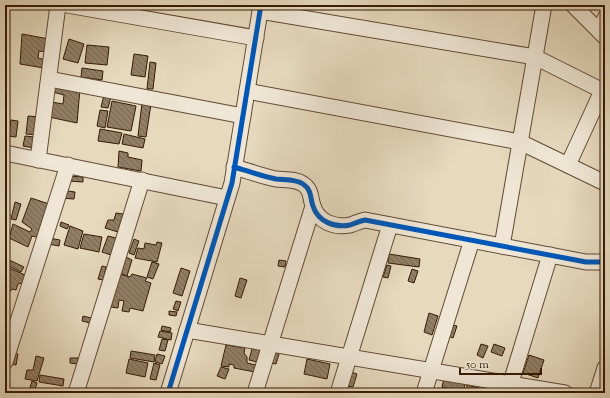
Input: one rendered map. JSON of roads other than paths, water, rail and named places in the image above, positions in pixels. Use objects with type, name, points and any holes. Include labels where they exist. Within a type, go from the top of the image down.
[{"type":"street","points":[[38,160],[58,5]]},
{"type":"street","points":[[67,5],[256,38]]},
{"type":"street","points":[[502,246],[544,5]]},
{"type":"street","points":[[573,5],[603,29]]},
{"type":"street","points":[[168,393],[227,198],[234,167],[261,8],[535,57],[603,92],[568,165]]},
{"type":"street","points":[[49,79],[243,116]]},
{"type":"street","points":[[247,91],[520,142],[605,183]]},
{"type":"street","points":[[5,153],[227,198]]},
{"type":"street","points":[[5,362],[68,166]]},
{"type":"street","points":[[234,167],[276,179],[298,181],[305,185],[310,191],[312,206],[255,393]]},
{"type":"street","points":[[76,393],[142,180]]},
{"type":"street","points":[[312,206],[320,218],[330,224],[339,226],[350,225],[365,220],[586,262],[605,262]]},
{"type":"street","points":[[338,393],[390,225]]},
{"type":"street","points":[[424,393],[472,240]]},
{"type":"street","points":[[509,388],[550,255]]},
{"type":"street","points":[[187,330],[431,371],[509,388],[565,393]]}]
